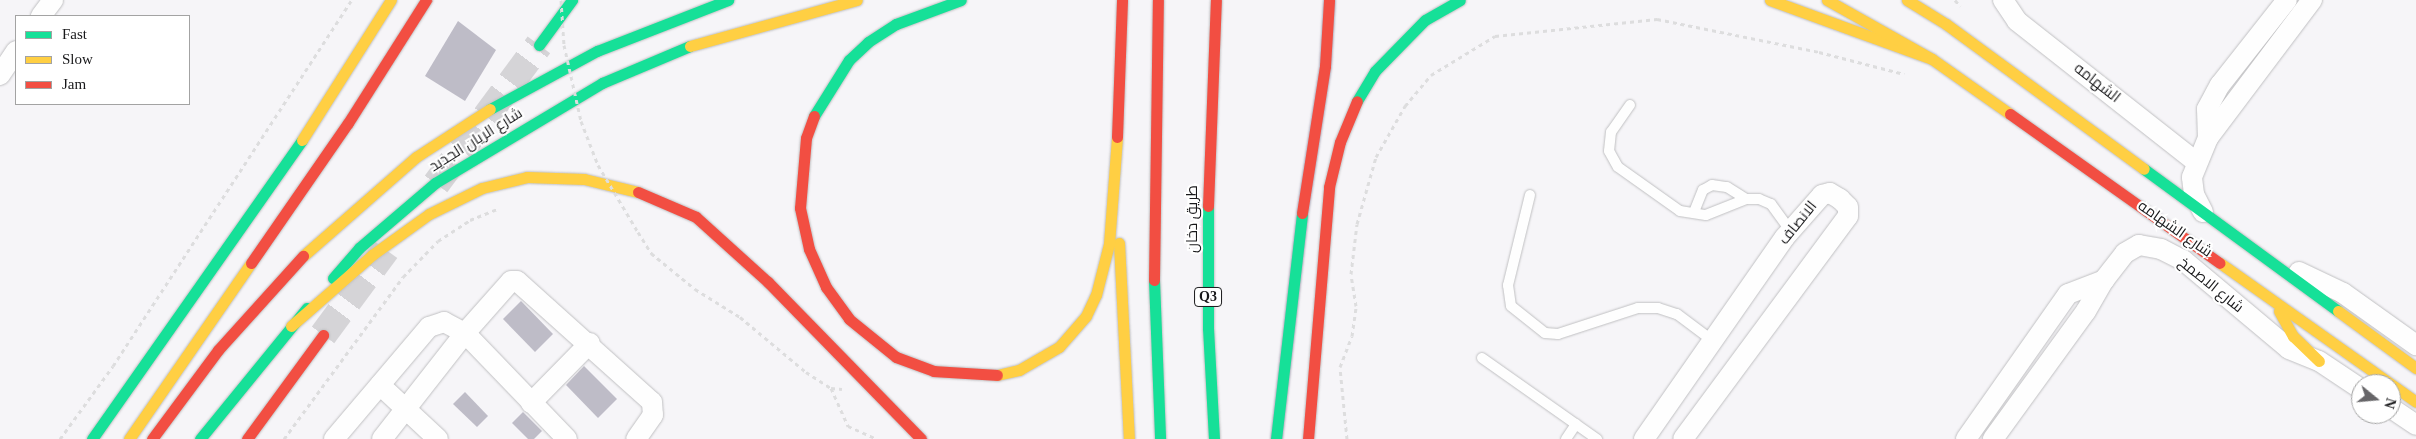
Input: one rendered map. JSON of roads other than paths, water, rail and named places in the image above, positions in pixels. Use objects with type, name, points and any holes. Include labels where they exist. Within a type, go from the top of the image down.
[{"type":"main road","points":[[92,439],[282,170],[391,0]]},
{"type":"main road","points":[[130,439],[348,123],[426,0]]},
{"type":"main road","points":[[539,44],[572,0]]},
{"type":"main road","name":"شارع الريان الجديد","points":[[152,439],[218,350],[312,245],[416,157],[516,92],[597,51],[728,0]]},
{"type":"main road","name":"شارع الريان الجديد","points":[[200,439],[291,326],[359,248],[435,183],[532,122],[602,83],[709,38],[858,0]]},
{"type":"main road","points":[[961,0],[919,13],[868,42],[830,86],[806,138],[799,188],[804,230],[826,287],[850,319],[896,357],[934,371],[994,376],[1040,359],[1074,332],[1096,295],[1109,244],[1116,181],[1122,0]]},
{"type":"main road","points":[[1158,0],[1153,146],[1154,311],[1160,439]]},
{"type":"main road","name":"طريق دخان","points":[[1214,439],[1208,328],[1208,155],[1216,0]]},
{"type":"main road","points":[[1276,439],[1301,212],[1325,66],[1329,0]]},
{"type":"main road","points":[[1308,439],[1318,292],[1329,187],[1340,142],[1356,102],[1375,71],[1425,20],[1460,0]]},
{"type":"main road","points":[[1770,0],[1932,59]]},
{"type":"main road","points":[[1827,0],[1932,59]]},
{"type":"main road","name":"شارع الشهامه","points":[[1907,0],[1946,24],[2207,218],[2416,368]]},
{"type":"main road","name":"شارع الشهامه","points":[[1932,59],[2278,302],[2416,402]]},
{"type":"main road","points":[[291,326],[372,255],[429,214],[473,192],[527,177],[584,179],[655,198],[703,223],[768,282],[921,439]]},
{"type":"main road","points":[[1116,181],[1129,439]]},
{"type":"main road","points":[[2278,302],[2280,316],[2293,336],[2319,361]]},
{"type":"main road","points":[[247,439],[323,335]]},
{"type":"street","points":[[42,15],[52,0]]},
{"type":"street","name":"الشهامه","points":[[2003,0],[2017,21],[2196,162]]},
{"type":"street","points":[[2208,138],[2207,109],[2220,85],[2287,0]]},
{"type":"street","points":[[2207,218],[2194,194],[2196,162],[2208,138],[2312,0]]},
{"type":"street","points":[[0,74],[15,52]]},
{"type":"street","name":"الانصاف","points":[[1644,439],[1792,232],[1822,195],[1830,193],[1848,207],[1848,216],[1682,439]]},
{"type":"street","name":"شارع الاصمخ","points":[[1993,439],[2086,311],[2104,280],[2125,253],[2139,245],[2161,249],[2183,260],[2289,349],[2319,361]]},
{"type":"street","name":"شارع الشهامه","points":[[2259,255],[2343,293],[2416,345]]},
{"type":"street","points":[[1966,439],[2068,294],[2104,280]]},
{"type":"street","points":[[382,439],[408,409],[465,333],[511,282],[517,281],[590,343],[652,402],[648,426],[636,439]]},
{"type":"street","points":[[334,439],[430,327],[444,322],[465,333],[567,439]]},
{"type":"street","points":[[531,403],[590,343]]},
{"type":"street","points":[[2319,361],[2351,382]]},
{"type":"street","points":[[380,385],[408,409],[438,439]]},
{"type":"street","points":[[2401,415],[2416,425]]},
{"type":"lane","points":[[1630,105],[1610,132],[1609,150],[1618,167],[1680,211],[1718,212],[1746,199]]},
{"type":"lane","points":[[1694,212],[1702,190],[1712,185],[1727,187],[1746,199],[1772,204],[1792,232]]},
{"type":"lane","points":[[1530,194],[1508,285],[1511,306],[1545,333],[1558,334],[1638,308],[1658,308],[1677,314],[1713,341]]},
{"type":"lane","points":[[1482,358],[1597,439]]},
{"type":"lane","points":[[1566,439],[1576,424]]},
{"type":"tunnel","points":[[436,184],[539,45]]},
{"type":"tunnel","points":[[323,335],[386,250]]}]
